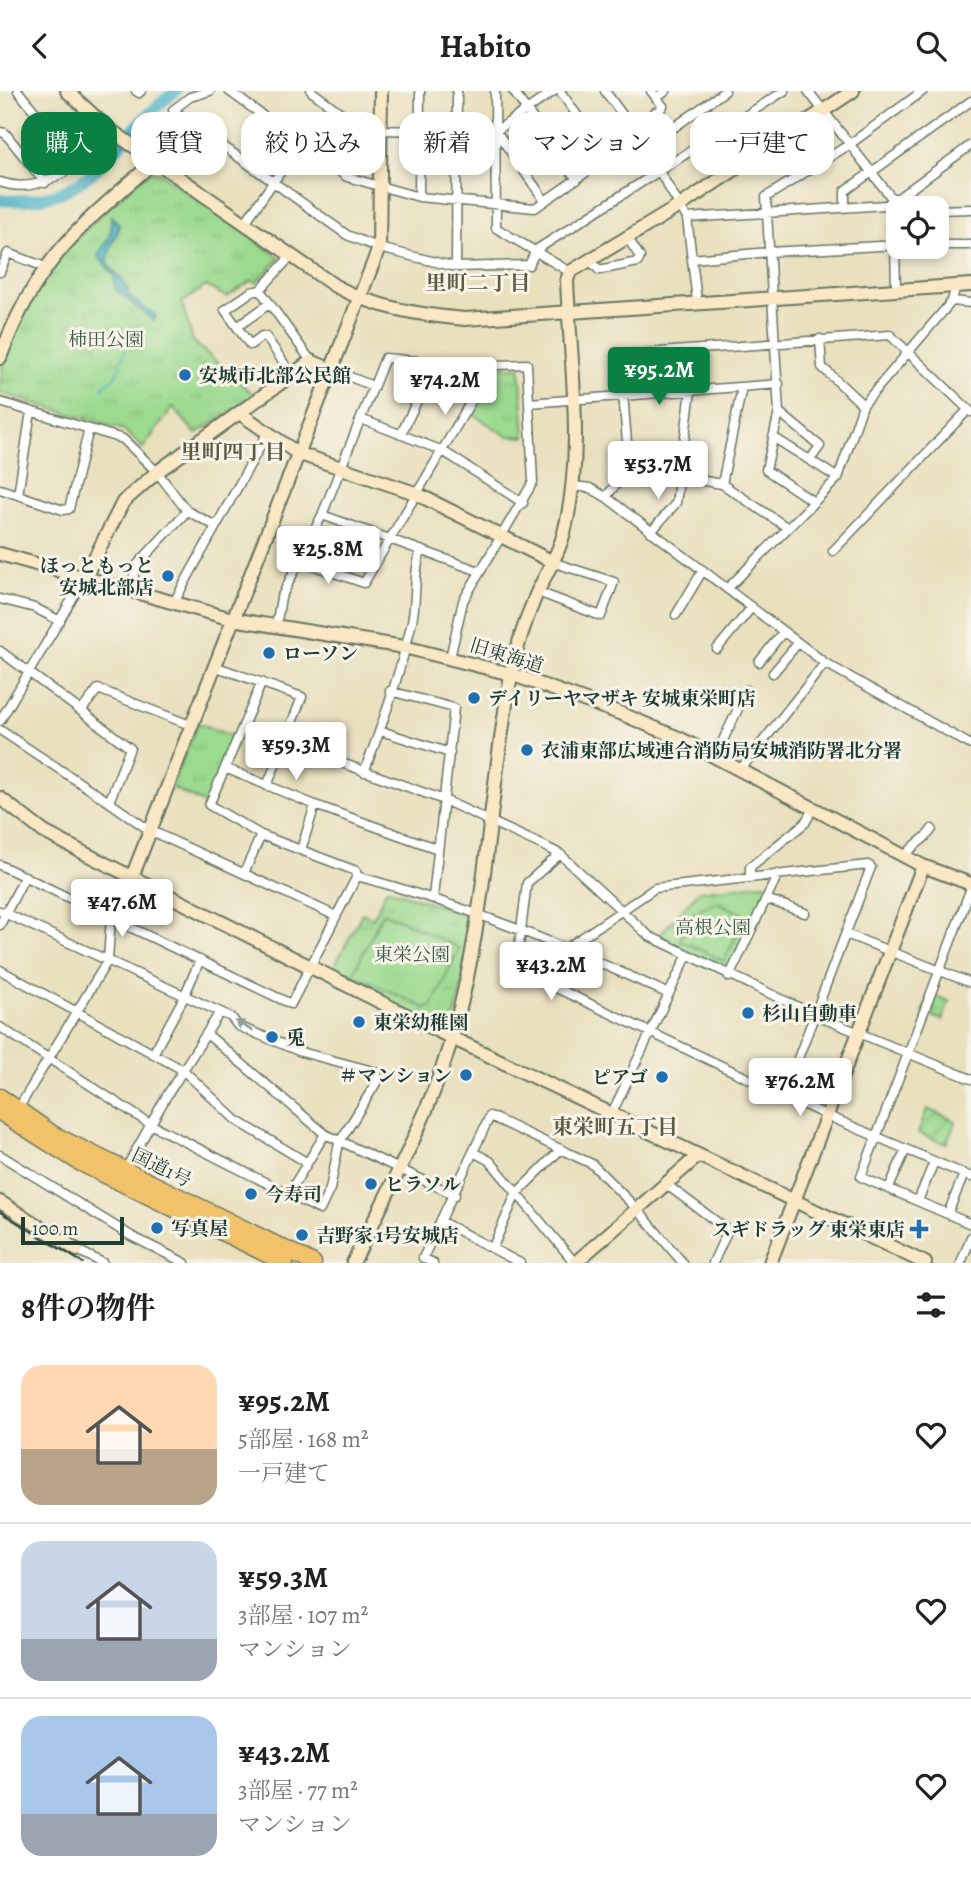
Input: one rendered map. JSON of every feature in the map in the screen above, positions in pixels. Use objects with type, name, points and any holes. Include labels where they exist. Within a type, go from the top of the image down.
[{"type":"highway","name":"国道1号","points":[[0,1097],[121,1177],[285,1263]]},
{"type":"highway","name":"国道1号","points":[[0,1112],[54,1148],[313,1263]]},
{"type":"street","points":[[0,183],[11,186],[45,183],[77,163],[18,91]]},
{"type":"street","points":[[67,91],[106,127],[131,144]]},
{"type":"street","points":[[210,91],[190,97],[173,110],[347,235],[379,248],[456,267],[529,265],[536,250],[656,175]]},
{"type":"street","points":[[229,91],[258,112]]},
{"type":"street","points":[[311,91],[340,112]]},
{"type":"street","points":[[381,91],[381,112]]},
{"type":"street","points":[[420,91],[420,112]]},
{"type":"street","points":[[457,91],[457,112]]},
{"type":"street","points":[[495,91],[496,228],[570,272]]},
{"type":"street","points":[[513,91],[577,180]]},
{"type":"street","points":[[496,131],[554,91]]},
{"type":"street","points":[[561,91],[576,112]]},
{"type":"street","points":[[605,91],[620,112]]},
{"type":"street","points":[[655,112],[663,106],[653,95],[666,91]]},
{"type":"street","points":[[676,126],[725,91]]},
{"type":"street","points":[[676,162],[784,91]]},
{"type":"street","points":[[808,91],[890,196]]},
{"type":"street","points":[[354,1263],[434,1092],[452,1038],[479,915],[511,674],[522,631],[538,592],[555,563],[572,486],[573,399],[567,280],[570,272],[681,205],[853,91]]},
{"type":"street","points":[[814,502],[766,470],[779,412],[779,384],[766,197],[850,144],[923,91]]},
{"type":"street","points":[[845,207],[845,191],[971,101]]},
{"type":"street","points":[[496,131],[545,201]]},
{"type":"street","points":[[0,132],[5,133],[45,183]]},
{"type":"street","points":[[901,196],[971,145]]},
{"type":"street","points":[[0,358],[25,299],[45,267],[80,227],[139,175]]},
{"type":"street","points":[[175,175],[291,256],[358,298],[425,316],[466,319],[697,301],[971,285]]},
{"type":"street","points":[[244,224],[276,175]]},
{"type":"street","points":[[343,175],[419,197],[535,208],[584,175]]},
{"type":"street","points":[[17,1110],[108,960],[111,917],[132,877],[379,248],[380,175]]},
{"type":"street","points":[[419,175],[419,197]]},
{"type":"street","points":[[456,267],[457,175]]},
{"type":"street","points":[[663,175],[687,218],[697,301]]},
{"type":"street","points":[[687,218],[693,220],[766,212],[886,205]]},
{"type":"street","points":[[949,210],[971,209]]},
{"type":"street","points":[[591,261],[599,269],[638,262],[640,257],[627,237]]},
{"type":"street","points":[[949,245],[971,244]]},
{"type":"street","points":[[692,259],[769,251],[886,245]]},
{"type":"street","points":[[0,272],[8,253],[45,267]]},
{"type":"street","points":[[291,256],[260,290],[251,292],[225,310],[250,345],[262,336],[266,337],[292,375]]},
{"type":"street","points":[[896,259],[896,288]]},
{"type":"street","points":[[727,589],[838,478],[863,405],[952,301],[956,285]]},
{"type":"street","points":[[260,290],[311,362],[373,386]]},
{"type":"street","points":[[952,301],[971,303]]},
{"type":"street","points":[[237,327],[269,304]]},
{"type":"street","points":[[607,498],[629,468],[620,355],[890,335],[970,411],[833,551]]},
{"type":"street","points":[[820,339],[822,367],[863,405]]},
{"type":"street","points":[[276,626],[281,598],[322,515],[385,358],[472,366],[527,364],[533,482],[463,601],[450,658]]},
{"type":"street","points":[[0,720],[84,579],[123,502],[157,472],[311,362]]},
{"type":"street","points":[[401,434],[436,362]]},
{"type":"street","points":[[300,561],[364,583],[473,398],[472,366]]},
{"type":"street","points":[[530,403],[779,384]]},
{"type":"street","points":[[722,484],[742,387]]},
{"type":"street","points":[[651,532],[676,503],[691,391]]},
{"type":"street","points":[[0,402],[123,439],[157,472],[187,512],[216,526]]},
{"type":"street","points":[[18,495],[31,411]]},
{"type":"street","points":[[779,412],[820,446],[810,460]]},
{"type":"street","points":[[241,414],[297,453],[415,493],[555,563],[614,582],[601,616],[538,592]]},
{"type":"street","points":[[361,419],[443,451],[523,503]]},
{"type":"street","points":[[0,489],[63,510],[69,509],[89,429]]},
{"type":"street","points":[[173,604],[267,433]]},
{"type":"street","points":[[773,437],[838,478]]},
{"type":"street","points":[[629,468],[722,484],[788,528]]},
{"type":"street","points":[[572,486],[590,488],[607,498],[825,663],[971,745]]},
{"type":"street","points":[[129,592],[137,565],[187,512]]},
{"type":"street","points":[[322,515],[479,571]]},
{"type":"street","points":[[364,772],[380,731],[412,624],[414,572],[421,550]]},
{"type":"street","name":"旧東海道","points":[[0,554],[232,619],[404,647],[511,674],[622,714],[716,757],[923,866],[971,886]]},
{"type":"street","points":[[677,615],[703,570]]},
{"type":"street","points":[[0,599],[36,608],[60,621]]},
{"type":"street","points":[[717,649],[752,607]]},
{"type":"street","points":[[759,662],[783,632]]},
{"type":"street","points":[[773,673],[798,643]]},
{"type":"street","points":[[0,651],[130,748],[109,802]]},
{"type":"street","points":[[741,769],[825,663]]},
{"type":"street","points":[[214,666],[302,697],[267,786]]},
{"type":"street","points":[[262,682],[209,804],[261,835],[355,871],[357,876],[433,897],[568,947],[669,994]]},
{"type":"street","points":[[81,711],[98,689],[102,689],[190,725]]},
{"type":"street","points":[[716,757],[747,690]]},
{"type":"street","points":[[390,691],[454,708],[433,897]]},
{"type":"street","points":[[0,730],[149,830],[336,916]]},
{"type":"street","points":[[380,731],[450,753]]},
{"type":"street","points":[[284,742],[444,800],[560,855],[649,936],[729,977],[971,1079]]},
{"type":"street","points":[[225,768],[315,805],[438,849]]},
{"type":"street","points":[[0,798],[44,832],[452,1038],[925,1263]]},
{"type":"street","points":[[301,850],[315,805]]},
{"type":"street","points":[[750,877],[750,867],[805,823],[814,807]]},
{"type":"street","points":[[906,856],[910,849],[924,841],[932,829]]},
{"type":"street","points":[[244,873],[261,835]]},
{"type":"street","points":[[560,855],[527,883],[516,969],[828,1116],[967,1176],[948,1213]]},
{"type":"street","points":[[0,865],[291,1004],[357,876]]},
{"type":"street","points":[[568,947],[655,888],[868,865],[871,867],[784,1095]]},
{"type":"street","points":[[770,1263],[796,1202],[923,866]]},
{"type":"street","points":[[729,977],[778,874]]},
{"type":"street","points":[[0,925],[3,912],[25,876]]},
{"type":"street","points":[[971,886],[861,1177],[971,1224]]},
{"type":"street","points":[[766,899],[805,913]]},
{"type":"street","points":[[0,1027],[150,1124],[320,1210],[330,1189],[339,1143],[378,1080],[377,1072],[301,1052],[238,1026],[231,1017],[3,912]]},
{"type":"street","points":[[846,934],[971,983]]},
{"type":"street","points":[[612,1113],[687,956]]},
{"type":"street","points":[[152,1054],[200,960]]},
{"type":"street","points":[[0,970],[183,1070],[236,1120],[306,1162]]},
{"type":"street","points":[[121,1177],[150,1124],[220,1012]]},
{"type":"street","points":[[208,1035],[325,1134],[339,1143],[455,1195]]},
{"type":"street","points":[[433,1263],[424,1258],[491,1116],[592,1164],[638,1209],[683,1263]]},
{"type":"street","points":[[289,1193],[325,1134]]},
{"type":"street","points":[[493,1247],[516,1194],[561,1149]]},
{"type":"street","points":[[889,1188],[906,1149]]},
{"type":"street","points":[[475,1153],[491,1161],[575,1263],[698,1156]]},
{"type":"street","points":[[0,1155],[131,1236],[186,1263]]},
{"type":"street","points":[[918,1201],[934,1162]]},
{"type":"street","points":[[667,1185],[725,1228],[727,1232],[713,1263]]},
{"type":"street","points":[[0,1202],[103,1263]]},
{"type":"street","points":[[442,1222],[520,1263]]},
{"type":"street","points":[[961,1263],[971,1237]]},
{"type":"green space","name":"柿田公園","points":[[145,175],[163,175],[280,258],[256,283],[252,280],[227,297],[206,286],[182,303],[193,341],[255,396],[196,434],[173,407],[143,448],[124,430],[0,393],[4,360],[15,328],[31,297],[51,269],[100,216]]},
{"type":"green space","points":[[476,367],[520,367],[525,437],[507,436],[468,411]]},
{"type":"green space","points":[[198,723],[234,737],[207,805],[171,787]]},
{"type":"green space","name":"高根公園","points":[[765,883],[769,888],[730,969],[726,971],[657,938],[699,891]]},
{"type":"green space","name":"東栄公園","points":[[387,888],[471,917],[464,976],[451,1034],[331,973],[362,913],[373,918]]},
{"type":"green space","points":[[717,902],[746,916],[724,961],[680,940],[694,911]]},
{"type":"green space","points":[[383,912],[459,948],[432,1006],[425,1008],[353,974]]},
{"type":"green space","points":[[930,994],[949,1001],[942,1020],[923,1012]]},
{"type":"green space","points":[[927,1109],[956,1121],[946,1144],[918,1133]]},
{"type":"water","points":[[111,216],[119,224],[109,252],[108,264],[125,284],[130,297],[156,316],[154,321],[115,289],[114,276],[98,256],[111,231]]},
{"type":"waterway","points":[[0,200],[32,200],[59,193],[80,182],[99,167],[153,110],[176,91]]},
{"type":"waterway","points":[[121,361],[125,350]]},
{"type":"waterway","points":[[114,378],[121,365]]},
{"type":"waterway","points":[[102,388],[112,379]]},
{"type":"railway","points":[[0,1212],[83,1263]]},
{"type":"place","name":"安城市北部公民館","points":[[185,375]]},
{"type":"place","name":"ほっともっと 安城北部店","points":[[168,576]]},
{"type":"place","name":"ローソン","points":[[269,653]]},
{"type":"place","name":"デイリーヤマザキ 安城東栄町店","points":[[474,698]]},
{"type":"place","name":"衣浦東部広域連合消防局安城消防署北分署","points":[[527,750]]},
{"type":"place","name":"杉山自動車","points":[[748,1013]]},
{"type":"place","name":"東栄幼稚園","points":[[359,1022]]},
{"type":"place","name":"兎","points":[[272,1037]]},
{"type":"place","name":"＃マンション","points":[[466,1075]]},
{"type":"place","name":"ピアゴ","points":[[662,1077]]},
{"type":"place","name":"ヒラソル","points":[[371,1184]]},
{"type":"place","name":"今寿司","points":[[251,1194]]},
{"type":"place","name":"写真屋","points":[[157,1228]]},
{"type":"place","name":"スギドラッグ 東栄東店","points":[[919,1229]]},
{"type":"place","name":"吉野家 1号安城店","points":[[302,1235]]},
{"type":"district","name":"里町二丁目","points":[[478,283]]},
{"type":"district","name":"里町四丁目","points":[[233,452]]},
{"type":"district","name":"東栄町五丁目","points":[[615,1127]]}]
